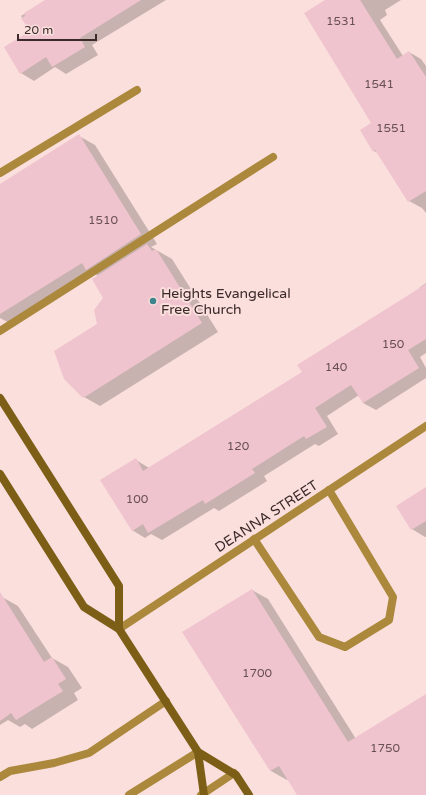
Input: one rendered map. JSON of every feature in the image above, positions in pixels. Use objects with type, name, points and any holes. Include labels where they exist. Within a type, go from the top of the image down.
[{"type":"main road","points":[[0,398],[119,586],[119,629]]},
{"type":"main road","points":[[0,474],[84,607],[119,629],[166,701],[198,752],[203,794]]},
{"type":"main road","points":[[198,752],[234,773],[249,795]]},
{"type":"street","points":[[0,173],[137,90]]},
{"type":"street","points":[[0,331],[273,157]]},
{"type":"street","name":"DEANNA STREET","points":[[119,629],[426,426]]},
{"type":"street","points":[[254,540],[320,637],[345,647],[389,620],[392,597],[329,490]]},
{"type":"street","points":[[0,777],[10,771],[54,763],[89,753],[166,701]]},
{"type":"street","points":[[129,795],[198,752]]},
{"type":"street","points":[[203,794],[234,773]]},
{"type":"building","points":[[45,0],[141,0],[80,38],[85,47],[52,67],[46,57],[20,74],[4,47],[30,31],[21,18],[25,16],[24,13]]},
{"type":"building","points":[[325,0],[360,0],[397,59],[409,51],[426,77],[426,191],[408,202],[375,150],[373,152],[360,130],[371,123],[304,13]]},
{"type":"building","points":[[79,134],[141,234],[86,270],[82,263],[0,314],[0,184]]},
{"type":"building","points":[[147,244],[152,251],[156,249],[202,323],[83,398],[64,379],[54,351],[97,324],[94,310],[103,298],[92,279]]},
{"type":"building","points":[[426,284],[426,339],[408,350],[419,368],[363,403],[351,385],[315,408],[327,427],[306,439],[304,436],[252,469],[255,473],[205,504],[203,500],[148,533],[143,524],[132,531],[100,480],[136,458],[143,471],[302,372],[297,365]]},
{"type":"building","points":[[426,487],[426,521],[411,530],[396,506]]},
{"type":"building","points":[[252,589],[348,742],[426,694],[426,795],[297,795],[279,766],[270,771],[182,632]]},
{"type":"building","points":[[0,592],[44,662],[52,657],[66,679],[58,684],[63,691],[16,720],[11,713],[0,721]]},
{"type":"place","name":"Heights Evangelical Free Church","points":[[153,301]]}]
